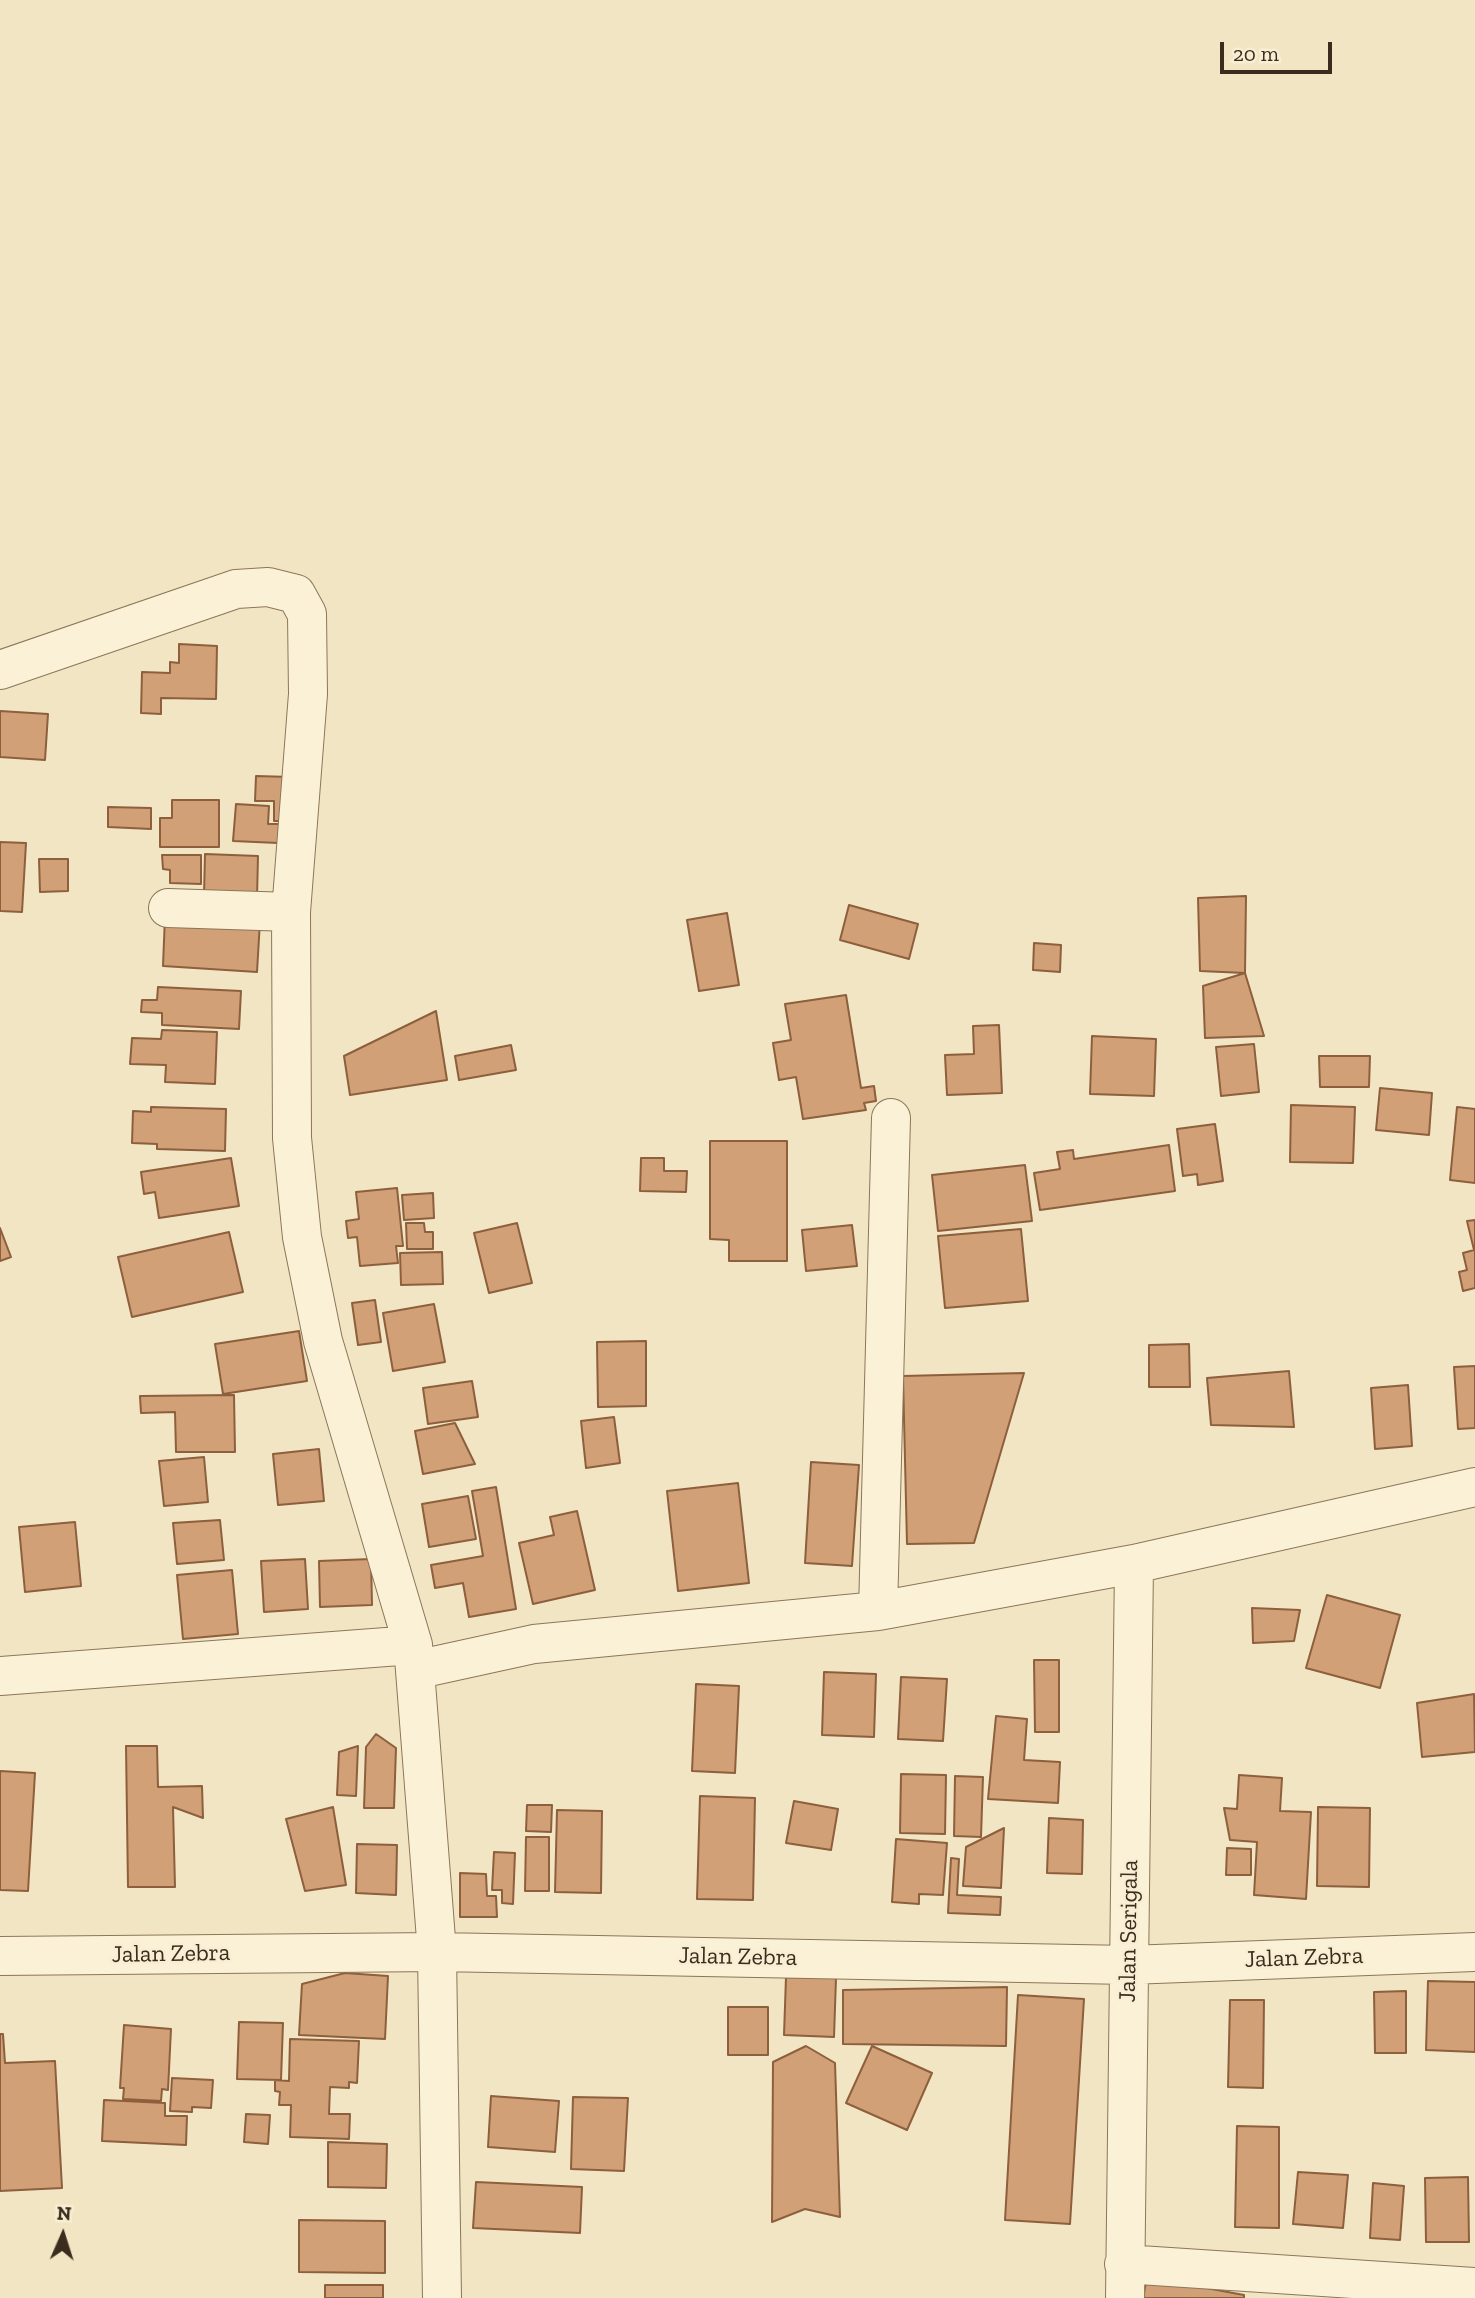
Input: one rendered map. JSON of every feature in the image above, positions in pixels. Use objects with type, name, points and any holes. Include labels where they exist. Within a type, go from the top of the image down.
[{"type":"street","points":[[0,670],[236,589],[268,587],[296,594],[307,614],[308,694],[291,912],[292,1138],[302,1237],[323,1341],[414,1657],[437,1952],[442,2298]]},
{"type":"street","points":[[168,908],[291,912]]},
{"type":"street","points":[[878,1611],[891,1118]]},
{"type":"street","points":[[0,1676],[414,1657],[878,1611],[1135,1564],[1475,1487]]},
{"type":"street","name":"Jalan Serigala","points":[[1124,2281],[1135,1564]]},
{"type":"street","name":"Jalan Zebra","points":[[0,1956],[437,1952],[1129,1965],[1475,1952]]},
{"type":"street","points":[[1124,2281],[1475,2287]]},
{"type":"building","points":[[179,644],[217,646],[216,699],[161,698],[161,714],[141,713],[142,672],[170,673],[170,662],[179,663]]},
{"type":"building","points":[[0,711],[48,714],[45,760],[0,757]]},
{"type":"building","points":[[256,776],[291,777],[290,821],[274,821],[274,801],[255,801]]},
{"type":"building","points":[[172,800],[219,800],[219,847],[160,847],[160,818],[172,818]]},
{"type":"building","points":[[236,804],[269,806],[268,824],[280,824],[278,843],[233,841]]},
{"type":"building","points":[[108,807],[151,808],[151,829],[108,827]]},
{"type":"building","points":[[0,842],[26,843],[22,912],[0,911]]},
{"type":"building","points":[[205,854],[258,856],[257,898],[204,895]]},
{"type":"building","points":[[162,855],[201,855],[201,884],[170,883],[170,870],[163,869]]},
{"type":"building","points":[[39,859],[68,859],[68,891],[40,892]]},
{"type":"building","points":[[1246,896],[1245,973],[1200,971],[1198,898]]},
{"type":"building","points":[[849,905],[918,924],[909,959],[840,940]]},
{"type":"building","points":[[727,913],[739,985],[699,991],[687,920]]},
{"type":"building","points":[[165,916],[260,921],[257,972],[163,966]]},
{"type":"building","points":[[1034,943],[1061,945],[1060,972],[1033,970]]},
{"type":"building","points":[[1245,973],[1264,1036],[1205,1038],[1203,986]]},
{"type":"building","points":[[158,987],[241,991],[239,1029],[162,1025],[162,1013],[141,1012],[142,1000],[157,1000]]},
{"type":"building","points":[[846,995],[861,1088],[874,1086],[876,1101],[864,1103],[866,1110],[803,1119],[796,1077],[779,1080],[773,1043],[791,1040],[785,1004]]},
{"type":"building","points":[[436,1011],[447,1080],[350,1095],[344,1056]]},
{"type":"building","points":[[999,1025],[1002,1093],[947,1095],[945,1055],[974,1054],[973,1026]]},
{"type":"building","points":[[162,1030],[217,1032],[215,1084],[165,1082],[166,1065],[130,1064],[132,1038],[161,1039]]},
{"type":"building","points":[[1092,1036],[1156,1039],[1154,1096],[1090,1094]]},
{"type":"building","points":[[1254,1044],[1259,1092],[1221,1096],[1216,1047]]},
{"type":"building","points":[[511,1045],[516,1070],[459,1080],[455,1056]]},
{"type":"building","points":[[1319,1056],[1370,1056],[1369,1087],[1320,1087]]},
{"type":"building","points":[[1380,1088],[1432,1093],[1429,1135],[1376,1130]]},
{"type":"building","points":[[1291,1105],[1355,1107],[1353,1163],[1290,1162]]},
{"type":"building","points":[[151,1107],[226,1109],[225,1151],[157,1149],[157,1144],[132,1143],[133,1111],[151,1112]]},
{"type":"building","points":[[1457,1107],[1475,1109],[1475,1183],[1450,1180]]},
{"type":"building","points":[[1215,1124],[1223,1181],[1198,1185],[1197,1174],[1183,1176],[1177,1129]]},
{"type":"building","points":[[710,1141],[787,1141],[787,1261],[729,1261],[729,1240],[710,1239]]},
{"type":"building","points":[[1169,1145],[1175,1191],[1040,1210],[1034,1173],[1060,1169],[1057,1152],[1073,1150],[1074,1159]]},
{"type":"building","points":[[231,1158],[239,1206],[159,1218],[155,1192],[144,1194],[141,1172]]},
{"type":"building","points":[[641,1158],[664,1158],[664,1171],[687,1171],[686,1192],[640,1191]]},
{"type":"building","points":[[1025,1165],[1032,1221],[938,1231],[932,1175]]},
{"type":"building","points":[[397,1188],[403,1246],[396,1246],[398,1263],[360,1266],[357,1237],[348,1238],[346,1221],[359,1219],[356,1192]]},
{"type":"building","points":[[433,1193],[434,1218],[404,1220],[402,1195]]},
{"type":"building","points":[[1475,1220],[1475,1288],[1463,1291],[1459,1272],[1467,1270],[1463,1253],[1474,1250],[1467,1221]]},
{"type":"building","points":[[406,1223],[424,1223],[425,1232],[433,1232],[433,1249],[407,1249]]},
{"type":"building","points":[[517,1223],[532,1283],[489,1293],[474,1233]]},
{"type":"building","points":[[852,1225],[857,1266],[806,1271],[802,1230]]},
{"type":"building","points":[[0,1228],[11,1257],[0,1261]]},
{"type":"building","points":[[1021,1229],[1028,1301],[945,1308],[938,1236]]},
{"type":"building","points":[[229,1232],[243,1292],[132,1317],[118,1257]]},
{"type":"building","points":[[442,1252],[443,1284],[401,1285],[400,1253]]},
{"type":"building","points":[[375,1300],[381,1342],[358,1345],[352,1303]]},
{"type":"building","points":[[434,1304],[445,1362],[393,1371],[383,1313]]},
{"type":"building","points":[[299,1331],[307,1381],[223,1394],[215,1344]]},
{"type":"building","points":[[646,1341],[646,1406],[598,1407],[597,1342]]},
{"type":"building","points":[[1189,1344],[1190,1387],[1149,1387],[1149,1345]]},
{"type":"building","points":[[1475,1366],[1475,1428],[1458,1429],[1454,1367]]},
{"type":"building","points":[[1289,1371],[1294,1427],[1211,1425],[1207,1378]]},
{"type":"building","points":[[1024,1373],[974,1543],[907,1544],[903,1376]]},
{"type":"building","points":[[472,1381],[478,1417],[428,1424],[423,1388]]},
{"type":"building","points":[[1408,1385],[1412,1446],[1375,1449],[1371,1388]]},
{"type":"building","points":[[234,1395],[235,1452],[176,1452],[175,1412],[141,1413],[140,1396]]},
{"type":"building","points":[[614,1417],[620,1463],[586,1468],[581,1421]]},
{"type":"building","points":[[455,1423],[475,1464],[423,1474],[415,1431]]},
{"type":"building","points":[[319,1449],[324,1501],[278,1505],[273,1454]]},
{"type":"building","points":[[204,1457],[208,1502],[164,1506],[159,1461]]},
{"type":"building","points":[[811,1462],[859,1465],[852,1566],[805,1563]]},
{"type":"building","points":[[738,1483],[749,1583],[678,1591],[667,1491]]},
{"type":"building","points":[[496,1487],[516,1609],[469,1617],[463,1583],[435,1588],[431,1565],[483,1556],[472,1491]]},
{"type":"building","points":[[468,1496],[476,1539],[429,1547],[422,1504]]},
{"type":"building","points":[[577,1511],[595,1590],[533,1604],[519,1543],[554,1535],[550,1517]]},
{"type":"building","points":[[220,1520],[224,1560],[177,1564],[173,1523]]},
{"type":"building","points":[[75,1522],[81,1586],[25,1592],[19,1527]]},
{"type":"building","points":[[305,1559],[308,1609],[264,1612],[261,1561]]},
{"type":"building","points":[[371,1559],[372,1605],[320,1607],[319,1561]]},
{"type":"building","points":[[232,1570],[238,1634],[183,1639],[177,1575]]},
{"type":"building","points":[[1327,1595],[1400,1615],[1380,1688],[1306,1668]]},
{"type":"building","points":[[1252,1608],[1300,1610],[1294,1641],[1253,1643]]},
{"type":"building","points":[[1034,1660],[1059,1660],[1059,1732],[1035,1732]]},
{"type":"building","points":[[824,1672],[876,1674],[874,1737],[822,1735]]},
{"type":"building","points":[[901,1677],[947,1679],[943,1741],[898,1739]]},
{"type":"building","points":[[696,1684],[739,1686],[735,1773],[692,1771]]},
{"type":"building","points":[[1474,1694],[1475,1752],[1422,1757],[1417,1703]]},
{"type":"building","points":[[996,1716],[1027,1719],[1024,1760],[1060,1762],[1058,1803],[988,1799]]},
{"type":"building","points":[[376,1734],[396,1748],[394,1808],[364,1808],[366,1747]]},
{"type":"building","points":[[126,1746],[157,1746],[158,1787],[202,1786],[203,1818],[173,1807],[175,1887],[128,1887]]},
{"type":"building","points":[[358,1746],[356,1796],[337,1795],[339,1752]]},
{"type":"building","points":[[0,1771],[35,1773],[28,1891],[0,1890]]},
{"type":"building","points":[[901,1774],[946,1775],[945,1834],[900,1833]]},
{"type":"building","points":[[1239,1775],[1282,1778],[1280,1811],[1311,1812],[1306,1899],[1254,1895],[1257,1842],[1230,1840],[1224,1808],[1237,1809]]},
{"type":"building","points":[[955,1776],[983,1777],[981,1837],[954,1836]]},
{"type":"building","points":[[700,1796],[755,1798],[753,1900],[697,1899]]},
{"type":"building","points":[[794,1801],[838,1809],[831,1850],[786,1843]]},
{"type":"building","points":[[527,1805],[552,1805],[551,1832],[526,1831]]},
{"type":"building","points":[[333,1807],[346,1885],[305,1891],[286,1819]]},
{"type":"building","points":[[1318,1807],[1370,1808],[1369,1887],[1317,1886]]},
{"type":"building","points":[[557,1810],[602,1811],[601,1893],[555,1892]]},
{"type":"building","points":[[1049,1818],[1083,1820],[1082,1874],[1047,1873]]},
{"type":"building","points":[[1004,1828],[1001,1888],[963,1886],[966,1847]]},
{"type":"building","points":[[526,1837],[549,1837],[549,1891],[525,1891]]},
{"type":"building","points":[[896,1839],[947,1843],[943,1895],[919,1894],[919,1904],[892,1902]]},
{"type":"building","points":[[357,1844],[397,1845],[396,1895],[356,1893]]},
{"type":"building","points":[[1227,1848],[1251,1849],[1251,1875],[1226,1875]]},
{"type":"building","points":[[494,1852],[515,1853],[513,1904],[502,1903],[502,1890],[492,1890]]},
{"type":"building","points":[[951,1858],[959,1859],[957,1895],[1001,1897],[1000,1915],[948,1913]]},
{"type":"building","points":[[460,1873],[486,1874],[487,1896],[496,1896],[497,1917],[460,1917]]},
{"type":"building","points":[[345,1973],[388,1976],[385,2039],[299,2035],[302,1984]]},
{"type":"building","points":[[786,1977],[836,1978],[834,2037],[784,2035]]},
{"type":"building","points":[[1428,1981],[1475,1982],[1475,2052],[1426,2050]]},
{"type":"building","points":[[1007,1987],[1006,2046],[843,2044],[843,1990]]},
{"type":"building","points":[[1406,1991],[1406,2053],[1375,2053],[1374,1992]]},
{"type":"building","points":[[1018,1995],[1084,1999],[1070,2224],[1005,2220]]},
{"type":"building","points":[[1230,2000],[1264,2000],[1263,2088],[1228,2087]]},
{"type":"building","points":[[728,2007],[768,2007],[768,2055],[728,2055]]},
{"type":"building","points":[[239,2022],[283,2023],[281,2080],[237,2079]]},
{"type":"building","points":[[124,2025],[171,2029],[168,2090],[162,2089],[161,2101],[123,2099],[124,2088],[120,2088]]},
{"type":"building","points":[[0,2034],[3,2034],[5,2063],[55,2061],[62,2188],[0,2191]]},
{"type":"building","points":[[290,2039],[359,2041],[357,2083],[349,2082],[349,2088],[330,2087],[329,2114],[350,2114],[349,2139],[290,2137],[291,2105],[279,2105],[280,2092],[275,2091],[275,2080],[289,2081]]},
{"type":"building","points":[[806,2046],[835,2063],[840,2217],[805,2209],[772,2222],[773,2062]]},
{"type":"building","points":[[872,2046],[932,2073],[907,2130],[846,2103]]},
{"type":"building","points":[[172,2078],[213,2080],[211,2108],[192,2107],[192,2112],[170,2111]]},
{"type":"building","points":[[491,2096],[559,2101],[555,2152],[488,2147]]},
{"type":"building","points":[[573,2097],[628,2098],[624,2171],[571,2169]]},
{"type":"building","points":[[104,2100],[165,2103],[165,2116],[187,2116],[186,2145],[102,2141]]},
{"type":"building","points":[[246,2114],[270,2115],[268,2144],[244,2142]]},
{"type":"building","points":[[1237,2126],[1279,2127],[1279,2228],[1235,2227]]},
{"type":"building","points":[[328,2142],[387,2144],[386,2188],[328,2187]]},
{"type":"building","points":[[1298,2172],[1348,2175],[1343,2228],[1293,2224]]},
{"type":"building","points":[[1468,2177],[1469,2242],[1426,2242],[1425,2178]]},
{"type":"building","points":[[476,2182],[582,2187],[580,2233],[473,2228]]},
{"type":"building","points":[[1373,2183],[1404,2186],[1400,2240],[1370,2238]]},
{"type":"building","points":[[299,2220],[385,2221],[385,2273],[299,2272]]},
{"type":"building","points":[[1147,2277],[1244,2295],[1244,2298],[1143,2298]]},
{"type":"building","points":[[325,2285],[383,2285],[383,2298],[325,2298]]}]
